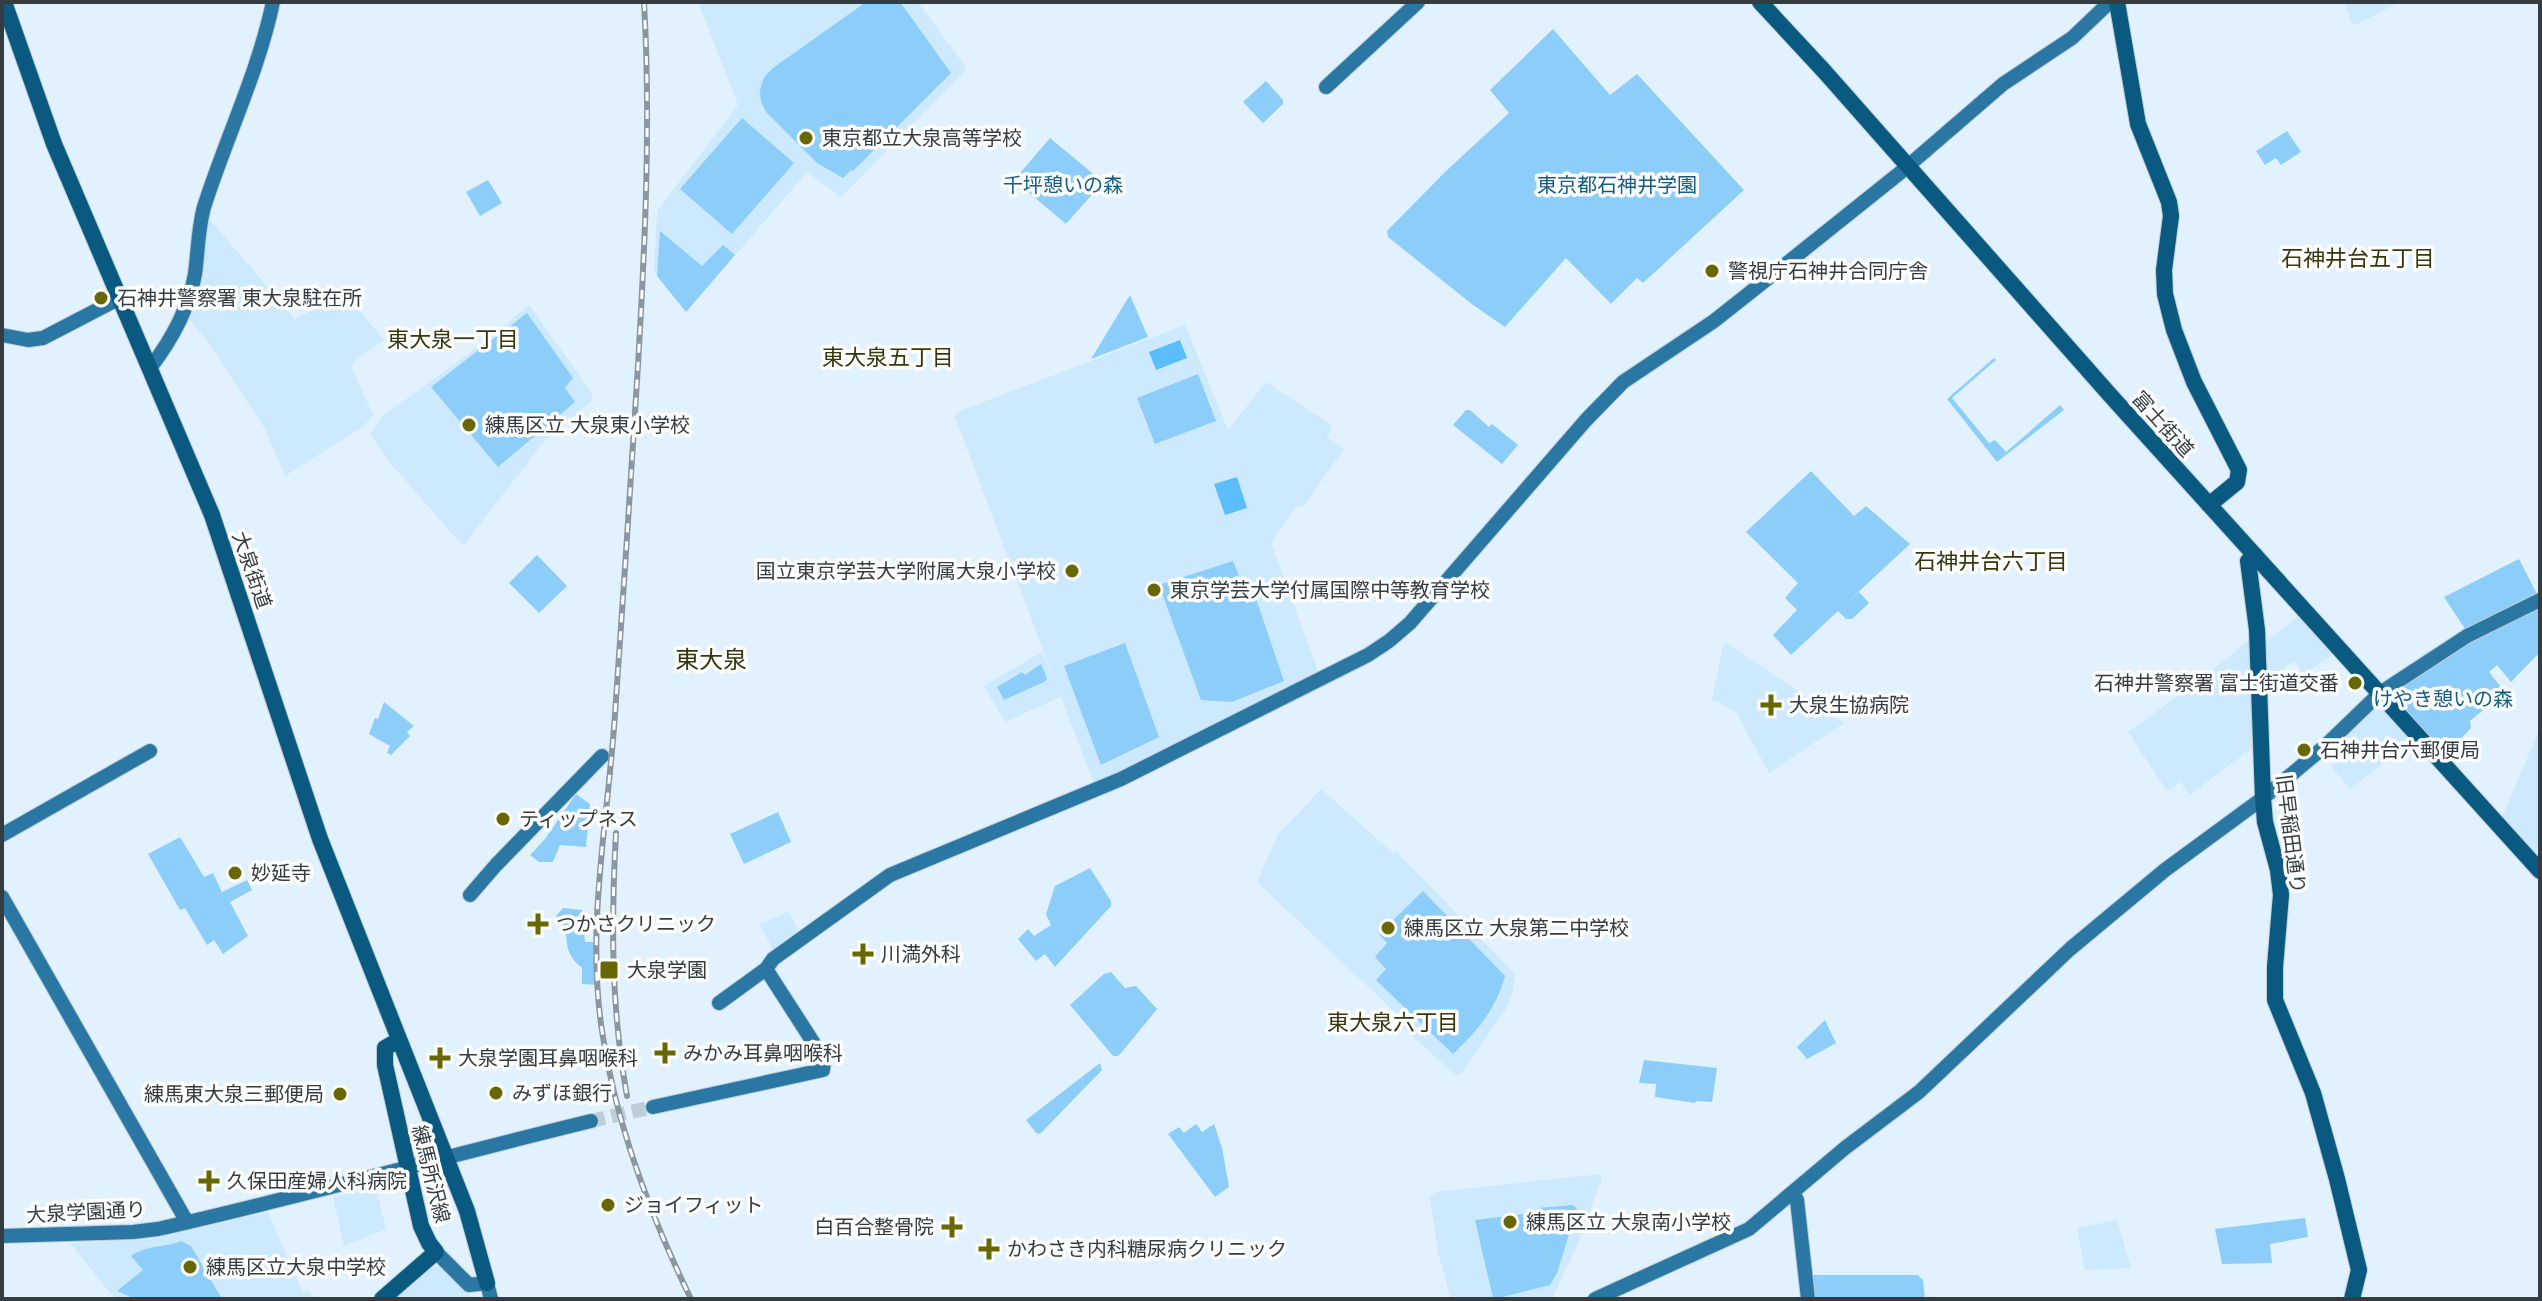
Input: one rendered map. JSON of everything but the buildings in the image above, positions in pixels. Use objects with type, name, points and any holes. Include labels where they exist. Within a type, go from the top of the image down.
[{"type":"main road","name":"大泉街道","points":[[4,2],[54,144],[210,509],[314,823],[445,1157]]},
{"type":"main road","name":"富士街道","points":[[1760,2],[2540,871]]},
{"type":"main road","points":[[2117,2],[2138,124],[2169,202],[2171,216],[2164,270],[2165,294],[2174,330],[2194,382],[2239,470],[2237,482],[2209,505]]},
{"type":"main road","name":"旧早稲田通り","points":[[2255,555],[2248,561],[2257,630],[2263,798],[2265,822],[2278,870],[2281,895],[2275,1000],[2307,1078],[2337,1179],[2359,1270],[2352,1299]]},
{"type":"main road","name":"練馬所沢線","points":[[382,1299],[436,1252],[421,1226],[384,1053],[388,1045],[399,1040]]},
{"type":"main road","name":"練馬所沢線","points":[[445,1157],[467,1211],[489,1291]]},
{"type":"street","points":[[150,368],[170,341],[191,291],[202,213],[258,62],[273,2]]},
{"type":"street","points":[[1326,87],[1418,2]]},
{"type":"street","points":[[719,1003],[766,969],[773,959],[890,875],[1121,779],[1386,644],[1410,623],[1567,441],[1623,382],[1714,321],[1908,166],[2003,84],[2072,38],[2110,2]]},
{"type":"street","points":[[2,335],[28,340],[43,338],[120,298]]},
{"type":"street","points":[[1595,1299],[1749,1229],[1845,1148],[1919,1092],[2070,949],[2165,870],[2263,798],[2323,748],[2380,693],[2467,636],[2540,600]]},
{"type":"street","points":[[2,835],[150,751]]},
{"type":"street","points":[[470,895],[602,756]]},
{"type":"street","points":[[2,897],[187,1222]]},
{"type":"street","points":[[653,1107],[823,1070],[824,1060],[766,969]]},
{"type":"street","name":"大泉学園通り","points":[[2,1236],[133,1232],[187,1222],[591,1121]]},
{"type":"street","points":[[1793,1193],[1797,1200],[1808,1299]]},
{"type":"street","points":[[436,1252],[469,1285],[489,1291]]},
{"type":"shaded area","name":"東京都立大泉高等学校","points":[[698,2],[918,2],[965,66],[965,71],[843,195],[840,196],[807,172],[686,312],[654,272],[657,211],[738,105]]},
{"type":"shaded area","points":[[2344,2],[2400,2],[2355,25]]},
{"type":"shaded area","points":[[207,216],[295,319],[346,294],[384,340],[351,366],[373,415],[364,426],[285,476],[265,429],[208,342],[185,315]]},
{"type":"shaded area","name":"練馬区立 大泉東小学校","points":[[529,305],[592,393],[592,400],[542,444],[463,546],[391,464],[370,434],[381,417],[470,353]]},
{"type":"shaded area","name":"東京学芸大学付属国際中等教育学校","points":[[1185,325],[1228,430],[1266,382],[1333,426],[1327,437],[1344,449],[1304,505],[1295,508],[1271,543],[1320,676],[1094,784],[1061,697],[1005,722],[984,686],[1042,652],[1055,682],[955,417],[957,412]]},
{"type":"shaded area","points":[[1180,340],[1187,358],[1156,370],[1149,352]]},
{"type":"shaded area","points":[[1237,477],[1247,508],[1225,515],[1214,484]]},
{"type":"shaded area","points":[[2299,616],[2333,654],[2304,674],[2294,661],[2256,687],[2258,743],[2190,795],[2180,782],[2167,791],[2128,732],[2252,638],[2255,649]]},
{"type":"shaded area","name":"大泉生協病院","points":[[1727,643],[1844,723],[1769,773],[1736,712],[1712,699],[1723,645]]},
{"type":"shaded area","points":[[2376,705],[2381,706],[2413,741],[2350,789],[2331,766],[2349,750],[2340,740]]},
{"type":"shaded area","points":[[2540,728],[2540,859],[2502,817]]},
{"type":"shaded area","name":"練馬区立 大泉第二中学校","points":[[1321,789],[1393,853],[1396,851],[1515,974],[1506,1009],[1460,1075],[1456,1075],[1401,1026],[1397,1014],[1257,882],[1277,836]]},
{"type":"shaded area","points":[[788,911],[798,929],[797,935],[774,951],[760,925]]},
{"type":"shaded area","name":"練馬区立 大泉南小学校","points":[[1601,1174],[1577,1246],[1552,1299],[1451,1299],[1438,1253],[1430,1197],[1435,1192]]},
{"type":"shaded area","points":[[376,1187],[386,1229],[344,1246],[333,1197]]},
{"type":"shaded area","name":"練馬区立大泉中学校","points":[[268,1212],[303,1293],[309,1291],[314,1299],[115,1299],[70,1243],[152,1239]]},
{"type":"shaded area","points":[[2117,1220],[2131,1268],[2085,1270],[2077,1228]]},
{"type":"shaded area","points":[[441,1265],[475,1299],[390,1299],[425,1270]]},
{"type":"green space","points":[[866,2],[900,2],[951,73],[843,178],[817,163],[767,113],[760,89],[773,68]]},
{"type":"green space","name":"東京都石神井学園","points":[[1553,29],[1610,95],[1637,74],[1744,190],[1643,283],[1637,278],[1611,304],[1566,258],[1505,327],[1388,237],[1387,231],[1509,113],[1490,90]]},
{"type":"green space","points":[[1266,81],[1283,104],[1263,123],[1243,102]]},
{"type":"green space","points":[[742,118],[794,163],[732,234],[680,189]]},
{"type":"green space","points":[[2287,131],[2301,152],[2281,165],[2276,158],[2265,165],[2256,151]]},
{"type":"green space","name":"千坪憩いの森","points":[[1050,138],[1103,182],[1066,224],[1014,180]]},
{"type":"green space","points":[[488,180],[502,203],[480,216],[466,192]]},
{"type":"green space","points":[[660,231],[702,266],[723,245],[735,255],[686,312],[657,276]]},
{"type":"green space","points":[[1130,295],[1148,337],[1091,359]]},
{"type":"green space","points":[[527,313],[573,378],[565,388],[575,402],[498,467],[431,387]]},
{"type":"green space","points":[[1994,358],[1996,360],[1952,398],[1989,443],[1995,440],[2006,452],[2060,405],[2064,410],[1997,462],[1947,399]]},
{"type":"green space","points":[[1198,374],[1216,421],[1155,444],[1137,398]]},
{"type":"green space","points":[[1466,410],[1489,427],[1492,424],[1518,445],[1502,464],[1453,425]]},
{"type":"green space","points":[[1811,471],[1854,516],[1866,506],[1910,544],[1839,610],[1859,592],[1869,603],[1852,619],[1846,619],[1838,611],[1791,655],[1773,635],[1797,610],[1785,598],[1798,583],[1746,532]]},
{"type":"green space","points":[[537,555],[567,586],[539,613],[509,583]]},
{"type":"green space","points":[[2519,559],[2538,596],[2467,632],[2444,597]]},
{"type":"green space","points":[[1233,561],[1245,592],[1253,590],[1284,681],[1232,702],[1201,700],[1159,585]]},
{"type":"green space","name":"けやき憩いの森","points":[[2540,606],[2540,652],[2511,682],[2497,665],[2489,672],[2500,686],[2500,696],[2470,721],[2471,728],[2445,755],[2391,694],[2464,644]]},
{"type":"green space","points":[[1125,643],[1159,737],[1101,765],[1064,666]]},
{"type":"green space","points":[[1041,664],[1046,681],[1004,700],[997,687]]},
{"type":"green space","points":[[384,702],[414,726],[407,732],[410,736],[391,755],[387,753],[390,746],[369,734]]},
{"type":"green space","points":[[576,794],[590,804],[586,847],[560,845],[553,862],[539,862],[530,855]]},
{"type":"green space","points":[[778,812],[791,842],[744,864],[730,834]]},
{"type":"green space","points":[[180,837],[204,877],[213,873],[222,892],[247,880],[252,890],[230,902],[248,936],[223,954],[214,940],[207,945],[185,908],[180,910],[148,854]]},
{"type":"green space","points":[[1090,868],[1111,901],[1111,906],[1055,967],[1045,954],[1036,961],[1018,939],[1028,929],[1034,936],[1051,925],[1046,914],[1055,886]]},
{"type":"green space","points":[[1423,891],[1505,976],[1497,999],[1485,1018],[1453,1054],[1376,980],[1386,969],[1375,957],[1387,943],[1379,934]]},
{"type":"green space","points":[[563,908],[582,910],[585,942],[599,942],[600,985],[582,984],[582,968],[570,954],[565,929],[556,916]]},
{"type":"green space","points":[[1111,972],[1125,988],[1136,986],[1157,1009],[1118,1056],[1113,1056],[1070,1005],[1104,974]]},
{"type":"green space","points":[[1825,1020],[1836,1043],[1807,1059],[1797,1047]]},
{"type":"green space","points":[[1644,1060],[1717,1068],[1712,1102],[1695,1103],[1655,1097],[1656,1084],[1639,1083]]},
{"type":"green space","points":[[1100,1063],[1102,1070],[1040,1134],[1036,1133],[1026,1120]]},
{"type":"green space","points":[[1196,1124],[1202,1132],[1214,1124],[1222,1148],[1229,1187],[1215,1197],[1168,1134],[1179,1127],[1184,1133]]},
{"type":"green space","points":[[1573,1205],[1577,1209],[1557,1273],[1550,1285],[1493,1298],[1475,1220]]},
{"type":"green space","points":[[2305,1218],[2308,1237],[2270,1244],[2272,1263],[2222,1264],[2215,1229]]},
{"type":"green space","points":[[181,1241],[191,1246],[222,1299],[135,1299],[117,1291],[143,1270],[131,1256]]},
{"type":"green space","points":[[1807,1275],[1918,1275],[1923,1280],[1925,1299],[1810,1299]]},
{"type":"tunnel","points":[[591,1121],[653,1107]]},
{"type":"railway","points":[[644,2],[647,138],[643,274],[596,956],[603,1037],[626,1138],[649,1204],[691,1299]]},
{"type":"railway","points":[[616,833],[614,965],[618,1030],[627,1096]]},
{"type":"place","name":"東京都立大泉高等学校","points":[[806,138]]},
{"type":"place","name":"警視庁石神井合同庁舎","points":[[1712,271]]},
{"type":"place","name":"石神井警察署 東大泉駐在所","points":[[101,298]]},
{"type":"place","name":"練馬区立 大泉東小学校","points":[[469,425]]},
{"type":"place","name":"国立東京学芸大学附属大泉小学校","points":[[1072,571]]},
{"type":"place","name":"東京学芸大学付属国際中等教育学校","points":[[1154,590]]},
{"type":"place","name":"石神井警察署 富士街道交番","points":[[2355,683]]},
{"type":"place","name":"大泉生協病院","points":[[1771,705]]},
{"type":"place","name":"石神井台六郵便局","points":[[2304,750]]},
{"type":"place","name":"ティップネス","points":[[503,819]]},
{"type":"place","name":"妙延寺","points":[[235,873]]},
{"type":"place","name":"つかさクリニック","points":[[538,924]]},
{"type":"place","name":"練馬区立 大泉第二中学校","points":[[1388,928]]},
{"type":"place","name":"川満外科","points":[[863,954]]},
{"type":"place","name":"大泉学園","points":[[609,970]]},
{"type":"place","name":"みかみ耳鼻咽喉科","points":[[665,1053]]},
{"type":"place","name":"大泉学園耳鼻咽喉科","points":[[440,1058]]},
{"type":"place","name":"みずほ銀行","points":[[496,1093]]},
{"type":"place","name":"練馬東大泉三郵便局","points":[[340,1094]]},
{"type":"place","name":"久保田産婦人科病院","points":[[209,1181]]},
{"type":"place","name":"ジョイフィット","points":[[608,1205]]},
{"type":"place","name":"練馬区立 大泉南小学校","points":[[1510,1222]]},
{"type":"place","name":"白百合整骨院","points":[[952,1227]]},
{"type":"place","name":"かわさき内科糖尿病クリニック","points":[[989,1249]]},
{"type":"place","name":"練馬区立大泉中学校","points":[[190,1267]]},
{"type":"district","name":"石神井台五丁目","points":[[2358,258]]},
{"type":"district","name":"東大泉一丁目","points":[[453,339]]},
{"type":"district","name":"東大泉五丁目","points":[[888,357]]},
{"type":"district","name":"石神井台六丁目","points":[[1991,561]]},
{"type":"district","name":"東大泉","points":[[711,660]]},
{"type":"district","name":"東大泉六丁目","points":[[1393,1022]]}]
